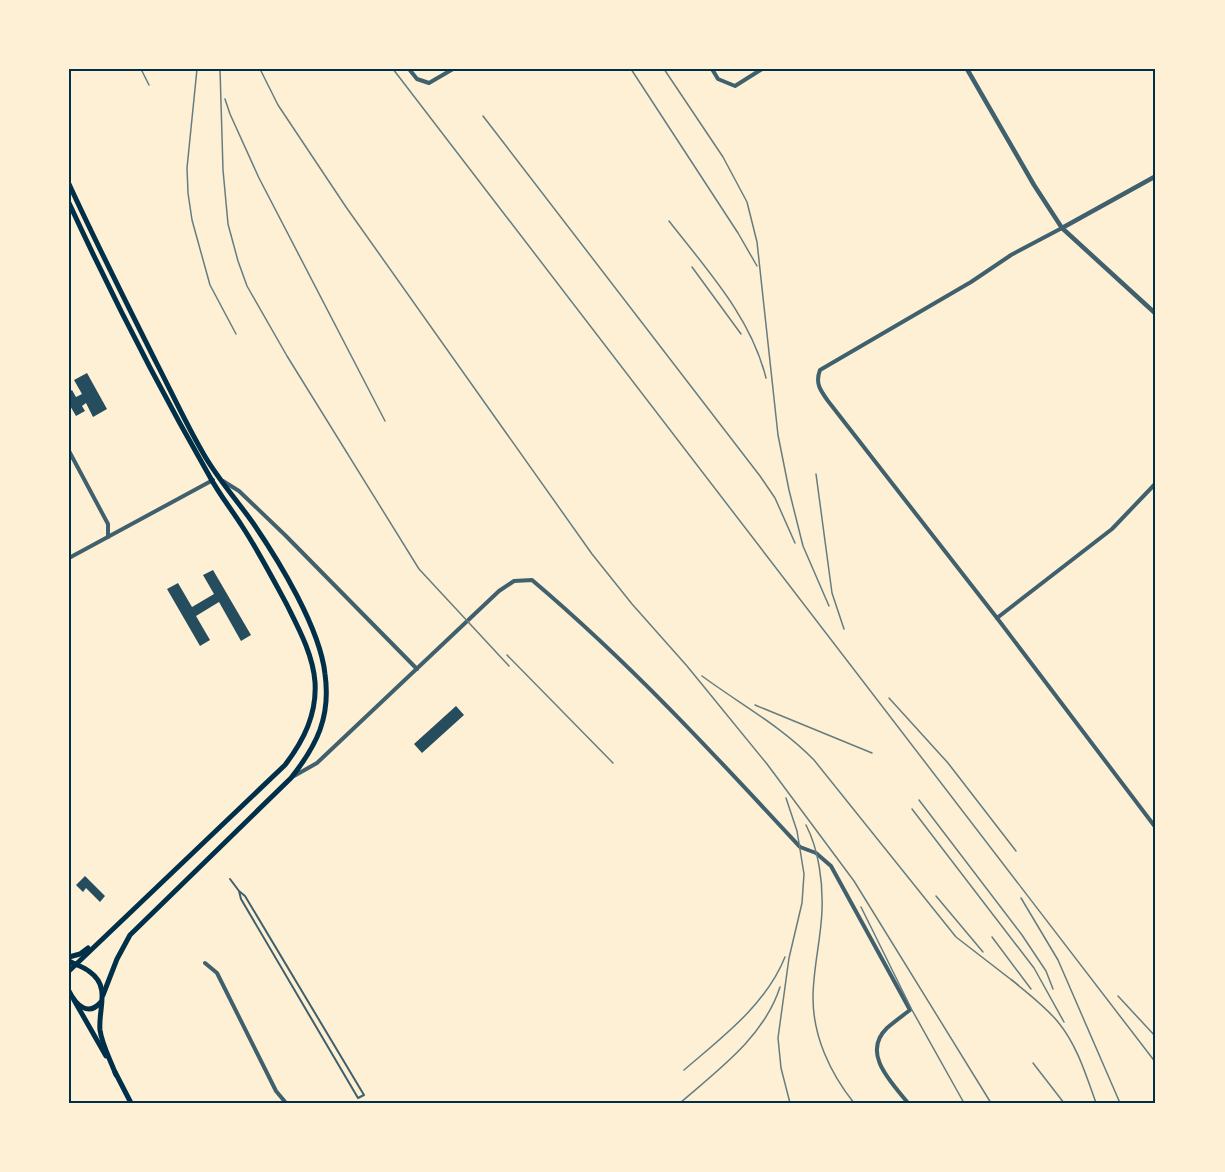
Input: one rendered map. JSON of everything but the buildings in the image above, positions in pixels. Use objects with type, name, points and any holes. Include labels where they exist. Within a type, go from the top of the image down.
[{"type":"main road","points":[[69,184],[118,288],[197,442],[219,479],[253,523],[294,592],[317,643],[325,673],[326,707],[319,735],[309,755],[291,778],[130,935],[117,959],[103,998],[100,1016],[101,1035],[116,1075]]},
{"type":"main road","points":[[69,203],[113,296],[212,481],[259,554],[298,627],[309,654],[315,680],[314,707],[306,734],[285,765],[69,971]]},
{"type":"main road","points":[[103,998],[97,978],[69,959],[104,937]]},
{"type":"main road","points":[[69,991],[131,1103]]},
{"type":"main road","points":[[74,1000],[80,1007],[87,1010],[97,1007],[103,998]]},
{"type":"street","points":[[410,69],[417,79],[429,83],[453,69]]},
{"type":"street","points":[[712,69],[718,79],[735,86],[762,69]]},
{"type":"street","points":[[967,69],[1034,186],[1062,228],[1156,314]]},
{"type":"street","points":[[1156,176],[1011,255],[971,282],[820,370],[817,379],[819,388],[828,401],[961,575],[997,618],[1156,828]]},
{"type":"street","points":[[69,451],[108,524],[108,538]]},
{"type":"street","points":[[69,558],[219,479],[239,491],[262,513],[417,669]]},
{"type":"street","points":[[997,618],[1112,529],[1156,483]]},
{"type":"street","points":[[291,778],[317,763],[499,591],[514,580],[532,580],[576,618],[676,713],[800,847],[816,853],[831,866],[910,1010],[885,1030],[877,1042],[876,1056],[883,1071],[908,1103]]},
{"type":"street","points":[[230,879],[245,896],[364,1095],[358,1098],[241,900],[239,891]]},
{"type":"street","points":[[205,963],[217,973],[276,1091],[286,1103]]},
{"type":"railway","points":[[141,69],[149,85]]},
{"type":"railway","points":[[197,69],[187,168],[188,193],[192,220],[210,285],[236,334]]},
{"type":"railway","points":[[220,69],[223,170],[228,224],[247,286],[287,356],[419,569],[509,666]]},
{"type":"railway","points":[[260,69],[278,105],[346,207],[592,554],[767,764],[854,881],[991,1103]]},
{"type":"railway","points":[[393,69],[1156,1063]]},
{"type":"railway","points":[[631,69],[757,266]]},
{"type":"railway","points":[[664,69],[723,157],[747,202],[757,242],[778,435],[789,490],[803,546],[829,606]]},
{"type":"railway","points":[[225,99],[259,178],[385,421]]},
{"type":"railway","points":[[483,116],[760,476],[775,498],[795,543]]},
{"type":"railway","points":[[669,221],[739,314],[759,356],[766,378]]},
{"type":"railway","points":[[692,267],[741,334]]},
{"type":"railway","points":[[816,474],[832,593],[844,629]]},
{"type":"railway","points":[[507,655],[613,763]]},
{"type":"railway","points":[[702,676],[774,726],[814,760],[956,937],[1018,985]]},
{"type":"railway","points":[[889,698],[948,763],[1016,851]]},
{"type":"railway","points":[[755,705],[872,753]]},
{"type":"railway","points":[[786,798],[797,831],[804,874],[802,903],[789,958],[778,1038],[781,1068],[790,1103]]},
{"type":"railway","points":[[919,800],[1022,935],[1046,971],[1053,989]]},
{"type":"railway","points":[[912,809],[1034,968],[1064,1022]]},
{"type":"railway","points":[[806,825],[817,856],[822,889],[821,921],[813,987],[816,1026],[830,1067],[854,1103]]},
{"type":"railway","points":[[936,896],[983,952]]},
{"type":"railway","points":[[1021,898],[1058,960],[1120,1103]]},
{"type":"railway","points":[[861,907],[912,1010],[964,1103]]},
{"type":"railway","points":[[992,937],[1031,989]]},
{"type":"railway","points":[[684,1070],[741,1020],[766,990],[785,957]]},
{"type":"railway","points":[[1012,980],[1047,1011],[1065,1031],[1071,1040],[1096,1103]]},
{"type":"railway","points":[[680,1103],[724,1065],[751,1037],[773,1005],[780,987]]},
{"type":"railway","points":[[1118,996],[1156,1037]]},
{"type":"railway","points":[[1033,1063],[1064,1103]]}]
